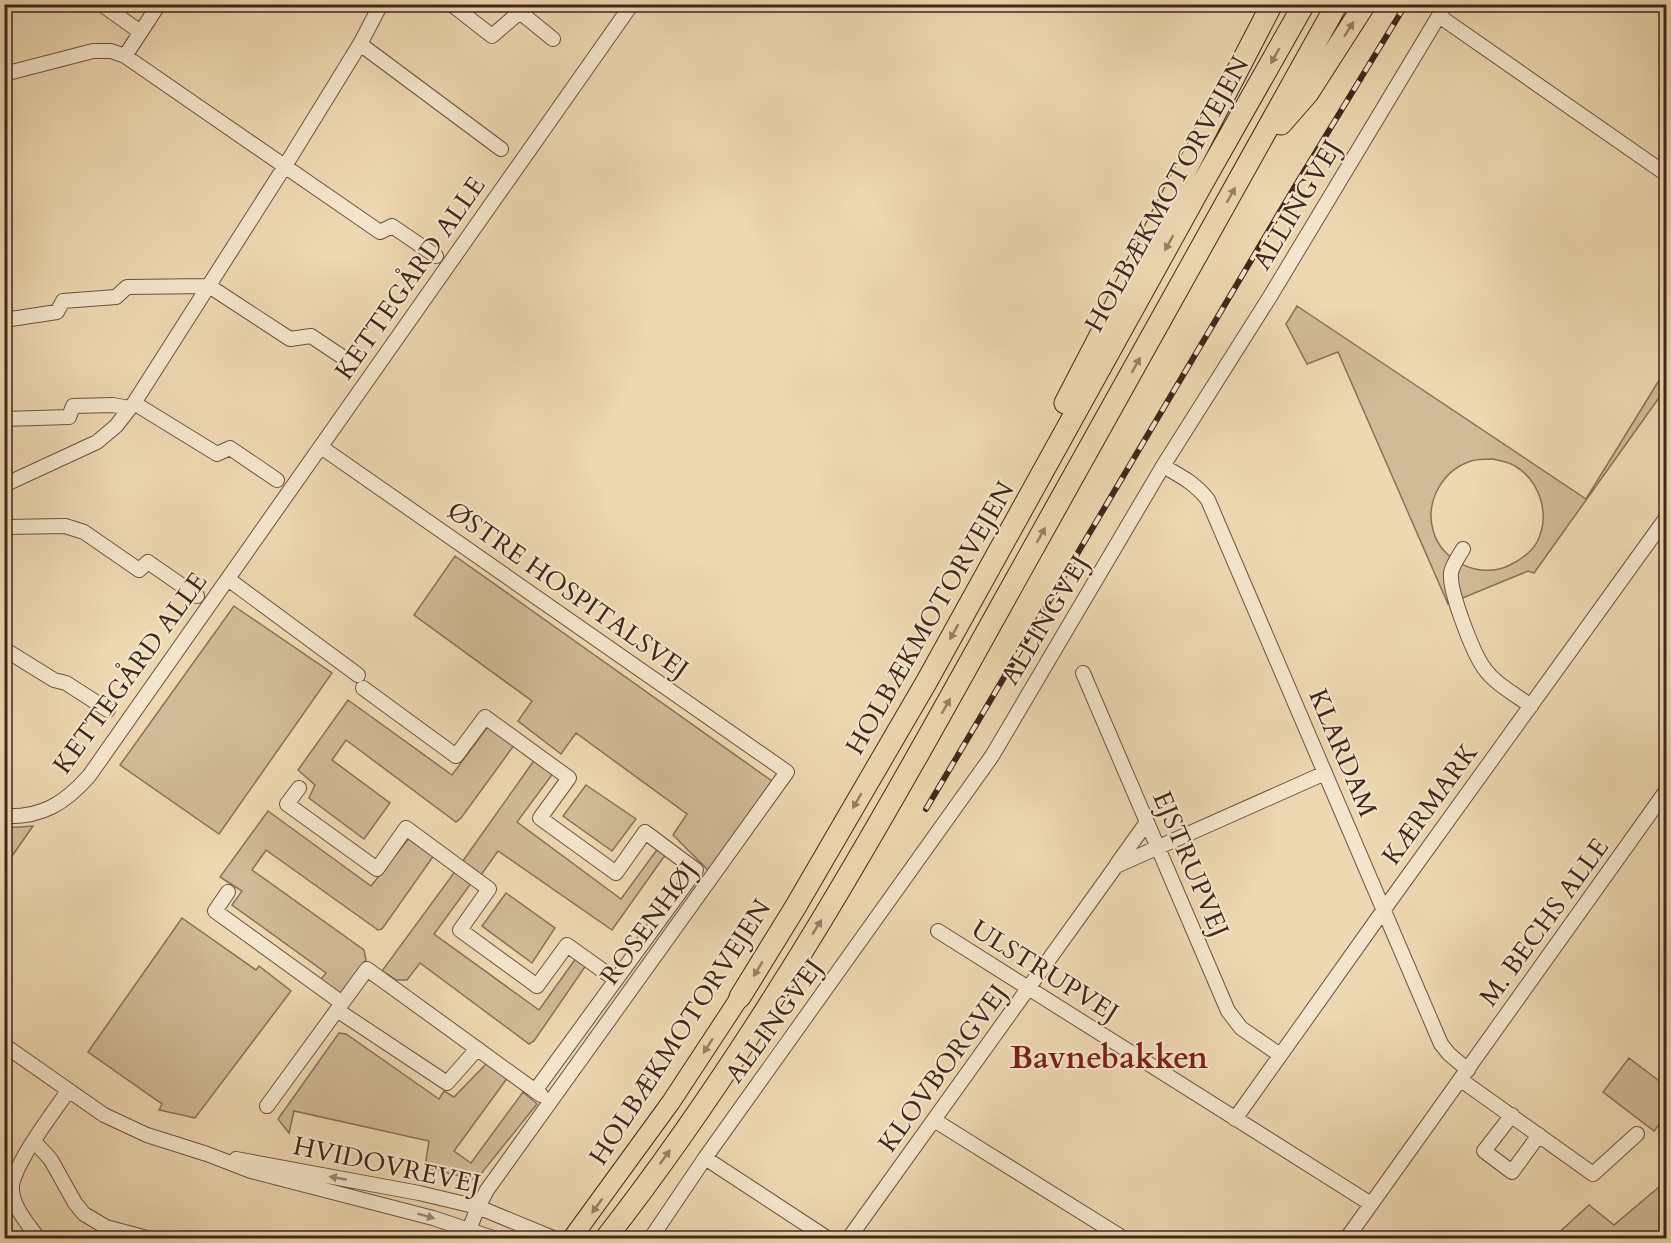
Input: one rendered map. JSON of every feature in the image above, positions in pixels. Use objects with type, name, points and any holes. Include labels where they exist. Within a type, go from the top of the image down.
[{"type":"highway","points":[[972,600],[996,533],[1272,4]]},
{"type":"highway","name":"HOLBÆKMOTORVEJEN","points":[[740,997],[801,897],[972,600],[1200,186],[1226,145],[1304,4]]},
{"type":"highway","name":"HOLBÆKMOTORVEJEN","points":[[606,1239],[696,1115],[765,1012],[843,886],[918,757],[1337,4]]},
{"type":"highway","points":[[1251,159],[1308,93],[1365,4]]},
{"type":"main road","name":"HOLBÆKMOTORVEJEN","points":[[572,1239],[671,1102],[740,997]]},
{"type":"street","points":[[101,4],[140,31]]},
{"type":"street","points":[[125,56],[159,4]]},
{"type":"street","points":[[4,485],[97,442],[117,426],[285,166],[360,44],[381,4]]},
{"type":"street","points":[[451,4],[492,36],[525,9],[554,39]]},
{"type":"street","name":"KETTEGÅRD ALLE","points":[[4,816],[30,814],[51,809],[73,794],[100,760],[632,4]]},
{"type":"street","points":[[1443,10],[1666,174]]},
{"type":"street","name":"ALLINGVEJ","points":[[651,1239],[705,1158],[992,756],[1164,466],[1443,10]]},
{"type":"street","points":[[360,44],[501,149]]},
{"type":"street","points":[[4,74],[93,51],[111,51],[125,56],[380,232],[392,226],[436,256]]},
{"type":"street","points":[[4,320],[57,312],[63,301],[116,297],[127,287],[209,286],[290,339],[311,336],[353,364]]},
{"type":"street","points":[[4,419],[69,417],[73,406],[132,405],[217,454],[230,448],[276,480]]},
{"type":"street","name":"ØSTRE HOSPITALSVEJ","points":[[321,447],[787,772]]},
{"type":"street","name":"KLARDAM","points":[[1164,466],[1188,480],[1208,500],[1441,1044],[1464,1075]]},
{"type":"street","name":"KÆRMARK","points":[[1235,1119],[1666,518]]},
{"type":"street","points":[[4,527],[65,526],[84,532],[139,570],[148,562],[197,596]]},
{"type":"street","points":[[1463,549],[1451,570],[1451,584],[1476,651],[1484,668],[1493,678],[1531,706]]},
{"type":"street","name":"KETTEGÅRD ALLE","points":[[228,579],[358,675]]},
{"type":"street","points":[[4,649],[54,680],[66,682],[108,710]]},
{"type":"street","name":"EJSTRUPVEJ","points":[[1083,673],[1228,1011],[1241,1028],[1280,1055]]},
{"type":"street","name":"ROSENHØJ","points":[[363,688],[456,756],[485,717],[561,772],[569,778],[540,818],[616,873],[645,832],[696,870],[536,1091]]},
{"type":"street","name":"ROSENHØJ","points":[[469,1230],[487,1190],[787,772]]},
{"type":"street","points":[[1116,866],[1325,773]]},
{"type":"street","name":"ROSENHØJ","points":[[299,788],[287,804],[377,868],[406,828],[489,889],[460,930],[537,986],[567,945],[616,980]]},
{"type":"street","name":"M. BECHS ALLE","points":[[1347,1239],[1666,791]]},
{"type":"street","name":"KLOVBORGVEJ","points":[[849,1239],[1147,822]]},
{"type":"street","points":[[228,892],[215,911],[339,1007],[447,1083],[477,1049]]},
{"type":"street","name":"ULSTRUPVEJ","points":[[938,932],[1371,1204]]},
{"type":"street","points":[[267,1106],[367,969],[550,1101]]},
{"type":"street","name":"HVIDOVREVEJ","points":[[4,1045],[104,1115],[147,1136],[207,1154],[250,1171],[383,1204],[493,1239]]},
{"type":"street","points":[[1464,1075],[1512,1115],[1593,1174],[1636,1134]]},
{"type":"street","points":[[38,1239],[18,1209],[12,1191],[13,1174],[68,1091]]},
{"type":"street","points":[[1512,1115],[1484,1152],[1512,1172],[1539,1135]]},
{"type":"street","points":[[934,1120],[1123,1239]]},
{"type":"street","points":[[34,1141],[51,1160],[75,1203],[84,1214],[106,1227],[147,1239]]},
{"type":"street","name":"HVIDOVREVEJ","points":[[207,1154],[418,1193],[478,1207],[550,1237]]},
{"type":"street","points":[[705,1158],[827,1239]]},
{"type":"shaded area","points":[[1297,306],[1586,499],[1666,369],[1666,388],[1534,573],[1528,571],[1448,604],[1338,352],[1307,364],[1286,324]],"holes":[[[1493,459],[1515,466],[1531,480],[1541,500],[1543,521],[1537,542],[1525,556],[1499,569],[1475,569],[1453,559],[1444,551],[1433,530],[1432,508],[1439,488],[1452,472],[1473,460]]]},
{"type":"shaded area","points":[[455,556],[772,781],[709,871],[673,835],[687,814],[576,733],[561,754],[518,721],[532,701],[414,615]]},
{"type":"shaded area","points":[[234,606],[332,673],[219,834],[120,765]]},
{"type":"shaded area","points":[[348,700],[452,775],[489,725],[515,744],[456,822],[346,740],[332,760],[390,803],[364,839],[309,798],[315,785],[298,770]]},
{"type":"shaded area","points":[[538,755],[554,772],[517,822],[621,899],[659,847],[669,854],[663,858],[612,930],[498,851],[481,875],[462,862]]},
{"type":"shaded area","points":[[586,785],[636,819],[612,851],[563,816]]},
{"type":"shaded area","points":[[268,811],[371,886],[413,833],[437,851],[382,929],[378,930],[266,850],[252,870],[364,950],[366,960],[342,992],[333,997],[316,985],[326,973],[232,905],[242,891],[220,877]]},
{"type":"shaded area","points":[[33,826],[5,866],[5,828]]},
{"type":"shaded area","points":[[459,866],[475,878],[434,934],[539,1010],[579,954],[589,961],[534,1041],[529,1044],[420,963],[407,980],[396,980],[382,971]]},
{"type":"shaded area","points":[[506,893],[555,928],[532,963],[482,926]]},
{"type":"shaded area","points":[[182,918],[256,970],[259,966],[291,991],[195,1118],[159,1110],[162,1104],[88,1052]]},
{"type":"shaded area","points":[[339,1033],[346,1034],[439,1099],[444,1091],[454,1097],[491,1059],[511,1073],[454,1151],[471,1163],[523,1092],[537,1104],[476,1180],[427,1168],[429,1141],[294,1111],[289,1133],[278,1119]]},
{"type":"shaded area","points":[[1629,1058],[1666,1086],[1666,1116],[1654,1131],[1603,1092]]},
{"type":"shaded area","points":[[1666,1181],[1666,1233],[1664,1238],[1553,1238],[1589,1205],[1614,1225]]},
{"type":"railway","points":[[926,809],[1294,188],[1406,4]]},
{"type":"district","name":"Bavnebakken","points":[[1109,1058]]}]
